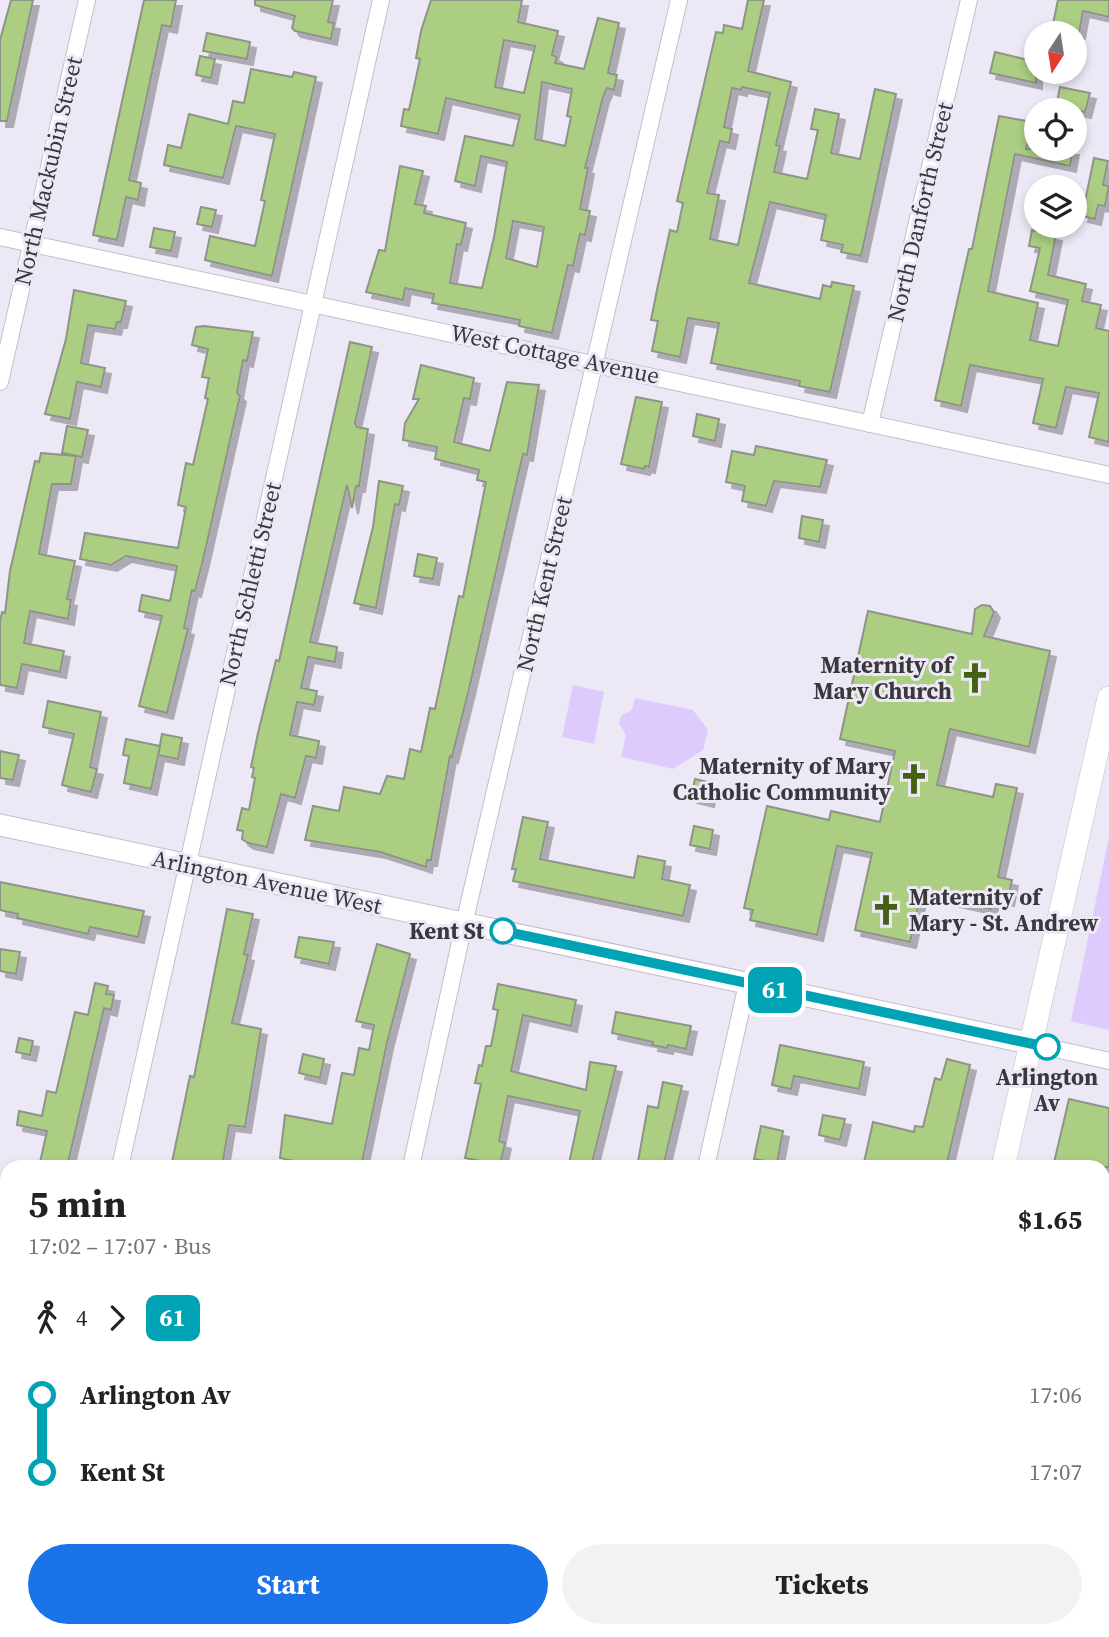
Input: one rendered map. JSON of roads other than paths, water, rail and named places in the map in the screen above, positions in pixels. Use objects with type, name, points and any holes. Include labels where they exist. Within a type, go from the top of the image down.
[{"type":"main road","points":[[1004,1160],[1109,698]]},
{"type":"street","name":"North Mackubin Street","points":[[0,382],[87,0]]},
{"type":"street","name":"North Schletti Street","points":[[122,1160],[381,0]]},
{"type":"street","name":"North Kent Street","points":[[413,1160],[464,924],[679,0]]},
{"type":"street","name":"North Danforth Street","points":[[870,424],[969,0]]},
{"type":"street","name":"West Cottage Avenue","points":[[0,237],[1109,475]]},
{"type":"street","name":"Arlington Avenue West","points":[[0,825],[1109,1061]]},
{"type":"street","points":[[708,1160],[747,984]]},
{"type":"place","name":"Maternity of Mary Church","points":[[975,678]]},
{"type":"place","name":"Maternity of Mary Catholic Community","points":[[914,779]]},
{"type":"place","name":"Maternity of Mary - St. Andrew","points":[[886,910]]},
{"type":"place","name":"Kent St","points":[[503,931]]},
{"type":"place","name":"Arlington Av","points":[[1047,1047]]}]
